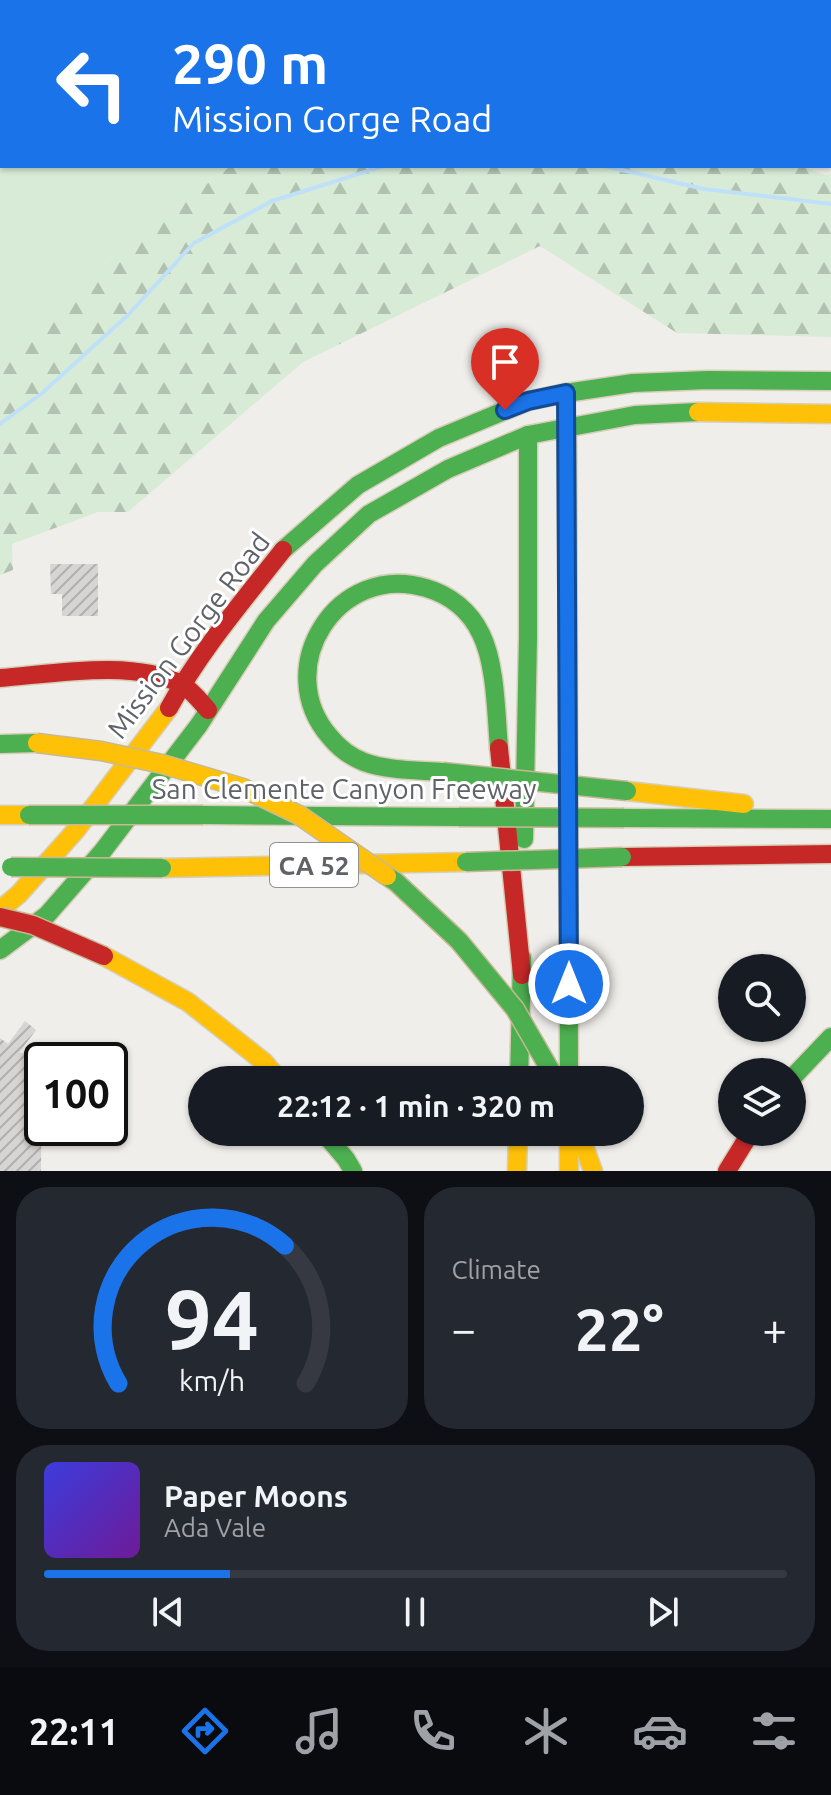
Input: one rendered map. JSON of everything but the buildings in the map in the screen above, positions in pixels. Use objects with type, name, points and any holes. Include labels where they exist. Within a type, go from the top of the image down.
[{"type":"main road","name":"Mission Gorge Road","points":[[0,910],[19,894],[76,830],[166,713],[182,684],[225,624],[283,550],[358,485],[439,438],[528,401],[633,383],[831,381]]},
{"type":"main road","points":[[566,393],[569,1066]]},
{"type":"main road","points":[[519,1066],[528,637],[528,401]]},
{"type":"main road","name":"Mission Gorge Road","points":[[0,950],[47,915],[102,852],[199,725],[266,621],[315,564],[369,514],[448,469],[528,435],[635,415],[709,412],[831,414]]},
{"type":"main road","points":[[522,975],[491,668],[481,633],[459,605],[430,589],[405,583],[379,585],[353,595],[337,607],[320,628],[309,654],[307,681],[313,709],[325,733],[345,753],[369,764],[443,772],[627,791],[831,816]]},
{"type":"main road","points":[[0,678],[101,671],[148,673],[182,684],[208,710]]},
{"type":"main road","points":[[0,744],[37,743],[101,751],[162,764],[243,788],[299,815],[396,882],[459,941],[515,1009],[548,1066]]},
{"type":"main road","name":"San Clemente Canyon Freeway","points":[[0,815],[831,816]]},
{"type":"main road","name":"CA 52","points":[[6,867],[162,868],[831,854]]},
{"type":"main road","points":[[0,917],[33,925],[104,956],[188,1002],[267,1066]]},
{"type":"main road","points":[[806,1061],[831,1037]]},
{"type":"main road","points":[[335,1146],[353,1171]]},
{"type":"main road","points":[[517,1171],[518,1146]]},
{"type":"main road","points":[[569,1146],[569,1171]]},
{"type":"main road","points":[[584,1146],[593,1171]]},
{"type":"main road","points":[[727,1171],[741,1146]]},
{"type":"green space","points":[[0,168],[228,168],[126,244],[0,358]]},
{"type":"green space","points":[[228,168],[806,168],[831,174],[831,337],[677,333],[540,246],[303,362],[128,512],[98,512],[12,544],[13,570],[0,575],[0,358],[126,244]]},
{"type":"waterway","points":[[0,424],[41,394],[128,315],[194,243],[272,201],[378,168]]},
{"type":"waterway","points":[[614,168],[704,189],[831,204]]},
{"type":"traffic: fast","points":[[283,550],[358,485],[439,438],[528,401],[633,383],[831,381]]},
{"type":"traffic: fast","points":[[0,950],[47,915],[102,852],[199,725],[266,621],[315,564],[369,514],[448,469],[528,435],[635,415],[698,412]]},
{"type":"traffic: fast","points":[[567,427],[569,1066]]},
{"type":"traffic: fast","points":[[524,839],[528,435]]},
{"type":"traffic: fast","points":[[443,772],[393,769],[359,760],[330,737],[313,710],[307,681],[311,652],[322,626],[341,605],[365,590],[394,584],[426,588],[451,600],[471,618],[481,634],[490,660],[499,748]]},
{"type":"traffic: fast","points":[[0,744],[37,743]]},
{"type":"traffic: fast","points":[[443,772],[627,791]]},
{"type":"traffic: fast","points":[[29,815],[203,815]]},
{"type":"traffic: fast","points":[[203,815],[459,817]]},
{"type":"traffic: fast","points":[[459,817],[624,818]]},
{"type":"traffic: fast","points":[[624,818],[831,819]]},
{"type":"traffic: fast","points":[[466,862],[622,857]]},
{"type":"traffic: fast","points":[[11,867],[162,868]]},
{"type":"traffic: fast","points":[[387,876],[459,941],[515,1009],[548,1066]]},
{"type":"traffic: fast","points":[[519,1066],[522,958]]},
{"type":"traffic: fast","points":[[806,1063],[831,1037]]},
{"type":"traffic: fast","points":[[335,1146],[353,1171]]},
{"type":"traffic: slow","points":[[698,412],[831,414]]},
{"type":"traffic: slow","points":[[0,910],[19,894],[76,830],[169,708]]},
{"type":"traffic: slow","points":[[37,743],[101,751],[162,764],[243,788],[299,815],[387,876]]},
{"type":"traffic: slow","points":[[627,791],[744,804]]},
{"type":"traffic: slow","points":[[0,815],[29,815]]},
{"type":"traffic: slow","points":[[162,868],[466,862]]},
{"type":"traffic: slow","points":[[104,956],[188,1002],[267,1066]]},
{"type":"traffic: slow","points":[[517,1171],[518,1146]]},
{"type":"traffic: slow","points":[[569,1146],[569,1171]]},
{"type":"traffic: slow","points":[[584,1146],[593,1171]]},
{"type":"traffic: jam","points":[[169,708],[208,646],[283,550]]},
{"type":"traffic: jam","points":[[0,678],[92,670],[140,672],[181,684],[208,710]]},
{"type":"traffic: jam","points":[[499,748],[522,975]]},
{"type":"traffic: jam","points":[[622,857],[831,854]]},
{"type":"traffic: jam","points":[[0,917],[33,925],[104,956]]},
{"type":"traffic: jam","points":[[727,1171],[742,1146]]},
{"type":"route","points":[[505,410],[528,401],[566,393],[569,984]]}]
